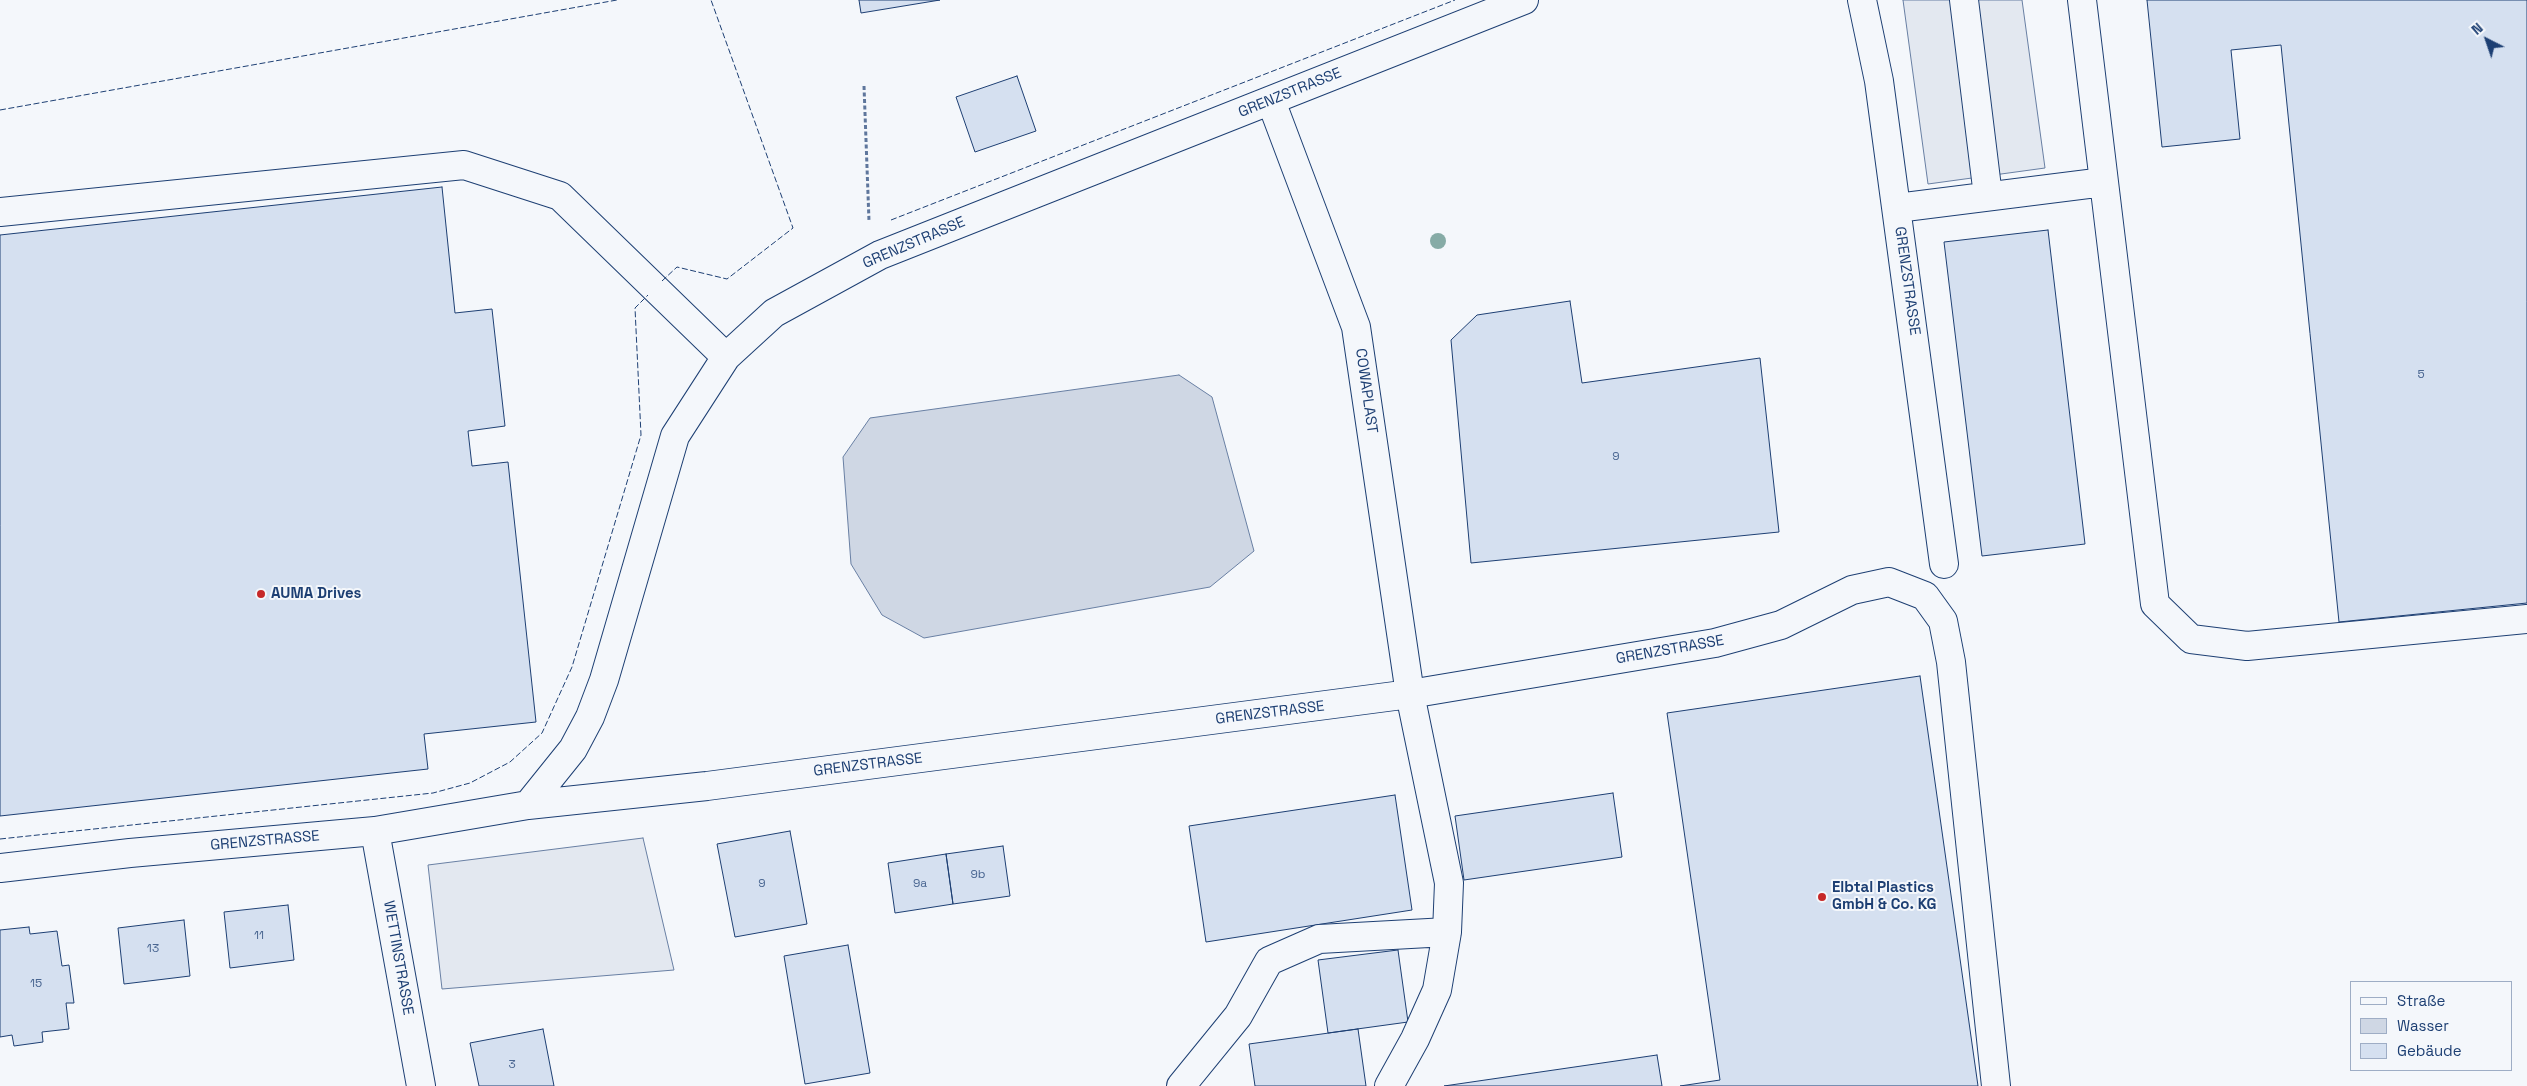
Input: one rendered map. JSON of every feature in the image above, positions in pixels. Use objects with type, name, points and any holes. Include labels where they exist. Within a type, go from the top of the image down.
[{"type":"street","name":"GRENZSTRASSE","points":[[528,805],[573,749],[590,717],[604,680],[676,436],[726,357],[774,313],[880,255],[1524,0]]},
{"type":"street","name":"GRENZSTRASSE","points":[[1862,0],[1879,81],[1944,564]]},
{"type":"street","points":[[1964,0],[1988,196]]},
{"type":"street","points":[[2082,0],[2154,604],[2191,639],[2247,646],[2527,619]]},
{"type":"street","name":"COWAPLAST","points":[[1271,101],[1356,327],[1410,694],[1449,883],[1447,932],[1437,990],[1415,1039],[1389,1086]]},
{"type":"street","points":[[0,212],[464,165],[560,196],[726,357]]},
{"type":"street","points":[[1897,208],[2104,182]]},
{"type":"street","name":"GRENZSTRASSE","points":[[0,868],[130,853],[375,831],[528,805],[707,786],[1410,694],[1715,643],[1781,625],[1852,590],[1889,582],[1925,596],[1943,621],[1951,662],[1996,1086]]},
{"type":"street","name":"WETTINSTRASSE","points":[[375,831],[421,1086]]},
{"type":"street","points":[[1181,1086],[1238,1016],[1269,961],[1319,939],[1447,932]]},
{"type":"path","points":[[864,86],[867,216],[880,255]]},
{"type":"shaded area","points":[[1903,0],[2022,0],[2045,168],[1928,184]]},
{"type":"shaded area","points":[[643,838],[674,970],[442,989],[428,865]]},
{"type":"water","points":[[1179,375],[1212,397],[1254,551],[1210,587],[924,638],[882,615],[851,564],[843,457],[870,418]]},
{"type":"building","points":[[859,0],[940,0],[861,13]]},
{"type":"building","points":[[2147,0],[2527,0],[2527,603],[2339,622],[2281,45],[2231,50],[2240,139],[2162,147]]},
{"type":"building","points":[[1017,76],[1036,131],[975,152],[956,97]]},
{"type":"building","name":"AUMA Drives","points":[[442,187],[455,313],[492,309],[505,426],[468,431],[472,466],[508,462],[536,722],[424,734],[428,769],[0,816],[0,235]]},
{"type":"building","points":[[2048,230],[2085,544],[1982,556],[1944,242]]},
{"type":"building","points":[[1570,301],[1582,383],[1760,358],[1779,532],[1471,563],[1451,340],[1477,315]]},
{"type":"building","name":"Elbtal Plastics GmbH & Co. KG","points":[[1920,676],[1978,1086],[1680,1086],[1720,1080],[1667,713]]},
{"type":"building","points":[[1613,793],[1622,857],[1464,880],[1455,816]]},
{"type":"building","points":[[1395,795],[1412,910],[1206,942],[1189,826]]},
{"type":"building","points":[[790,831],[807,924],[735,937],[717,844]]},
{"type":"building","points":[[1003,846],[1010,896],[953,904],[946,854]]},
{"type":"building","points":[[946,854],[953,904],[895,913],[888,863]]},
{"type":"building","points":[[288,905],[294,960],[230,968],[224,912]]},
{"type":"building","points":[[184,920],[190,976],[124,984],[118,928]]},
{"type":"building","points":[[29,927],[30,934],[57,931],[62,966],[69,965],[74,1003],[66,1003],[69,1029],[42,1032],[43,1042],[14,1046],[12,1035],[0,1037],[0,930]]},
{"type":"building","points":[[848,945],[870,1073],[805,1084],[784,956]]},
{"type":"building","points":[[1398,950],[1408,1022],[1328,1033],[1318,960]]},
{"type":"building","points":[[543,1029],[554,1086],[479,1086],[470,1043]]},
{"type":"building","points":[[1358,1029],[1366,1086],[1255,1086],[1249,1044]]},
{"type":"building","points":[[1657,1055],[1662,1086],[1444,1086]]},
{"type":"fence","points":[[0,110],[617,0]]},
{"type":"fence","points":[[662,281],[677,267],[727,279],[793,228],[711,0]]},
{"type":"fence","points":[[891,220],[1455,0]]},
{"type":"fence","points":[[0,839],[433,793],[470,783],[510,762],[542,733],[572,667],[641,435],[635,308],[648,295]]},
{"type":"place","name":"AUMA Drives","points":[[261,594]]},
{"type":"place","name":"Elbtal Plastics GmbH & Co. KG","points":[[1822,897]]}]
